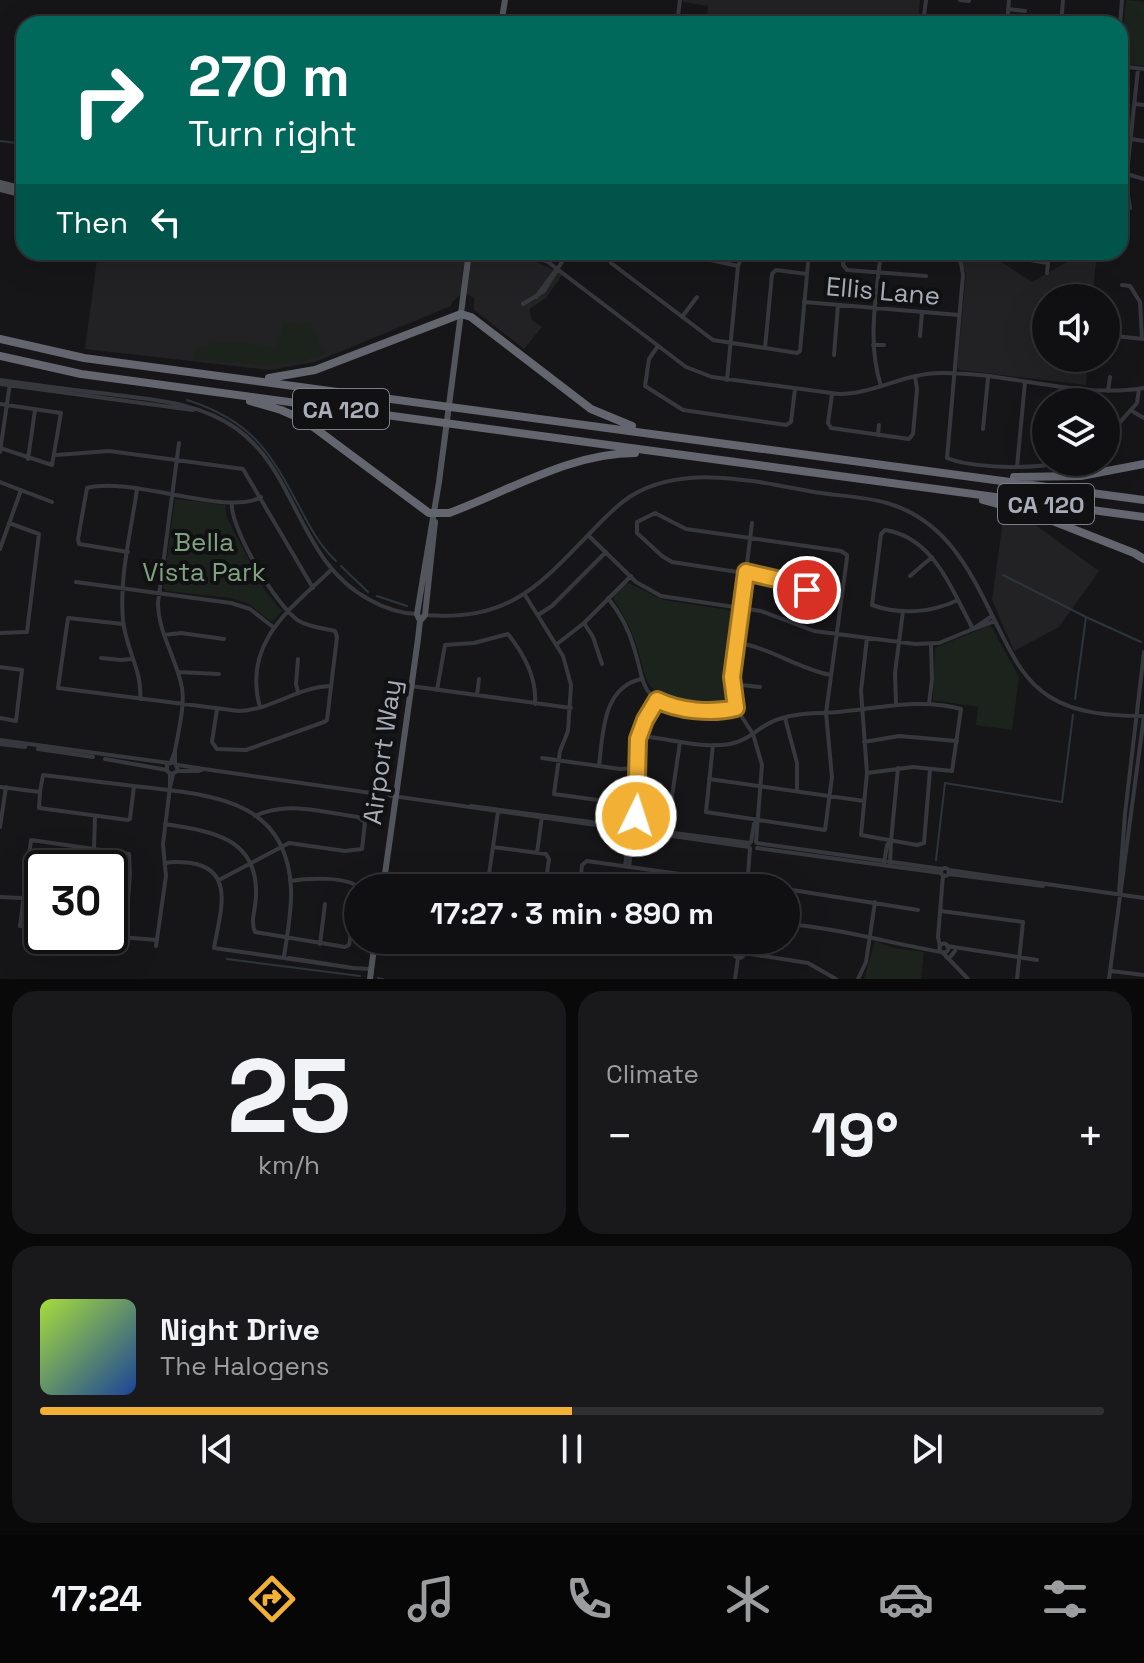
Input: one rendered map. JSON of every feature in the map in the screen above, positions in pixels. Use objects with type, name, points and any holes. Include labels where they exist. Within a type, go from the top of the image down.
[{"type":"highway","points":[[229,377],[259,379],[299,375],[461,314],[471,317],[591,409],[627,425],[682,437]]},
{"type":"highway","name":"CA 120","points":[[0,339],[84,358],[1144,500]]},
{"type":"highway","name":"CA 120","points":[[0,356],[81,374],[1144,517]]},
{"type":"highway","points":[[211,391],[281,410],[304,420],[423,511],[434,516],[604,455],[683,455]]},
{"type":"highway","points":[[863,462],[1022,478],[1091,475],[1143,465]]},
{"type":"highway","points":[[948,491],[1029,512],[1144,556]]},
{"type":"main road","name":"Airport Way","points":[[385,874],[468,260]]},
{"type":"main road","points":[[370,979],[373,954]]},
{"type":"street","points":[[960,0],[969,1]]},
{"type":"street","points":[[1008,16],[1009,0]]},
{"type":"street","points":[[1008,9],[1025,11]]},
{"type":"street","points":[[1128,164],[1141,69]]},
{"type":"street","points":[[1135,104],[1144,105]]},
{"type":"street","points":[[1131,139],[1144,141]]},
{"type":"street","points":[[1128,185],[1130,208]]},
{"type":"street","points":[[542,260],[558,268],[695,371],[727,380],[832,394],[859,393],[915,376],[954,373],[1073,388]]},
{"type":"street","points":[[523,304],[536,297],[563,260]]},
{"type":"street","points":[[611,260],[713,340],[799,352],[808,260]]},
{"type":"street","points":[[711,260],[738,266]]},
{"type":"street","points":[[727,380],[741,260]]},
{"type":"street","points":[[844,260],[845,269],[926,276]]},
{"type":"street","points":[[880,260],[873,345],[874,364],[881,386]]},
{"type":"street","points":[[958,260],[963,271],[947,458],[1032,466]]},
{"type":"street","points":[[1030,260],[1048,263]]},
{"type":"street","points":[[1047,273],[1048,260]]},
{"type":"street","points":[[765,348],[773,272],[807,274]]},
{"type":"street","points":[[1120,337],[1143,339],[1140,302],[1130,286],[1122,285]]},
{"type":"street","points":[[682,317],[697,297]]},
{"type":"street","name":"Ellis Lane","points":[[804,302],[959,315]]},
{"type":"street","points":[[834,355],[838,305]]},
{"type":"street","points":[[920,336],[922,312]]},
{"type":"street","points":[[873,345],[884,345]]},
{"type":"street","points":[[658,346],[649,359],[645,386],[683,410],[786,425],[791,422],[795,389]]},
{"type":"street","points":[[832,394],[828,423],[831,428],[907,439],[912,437],[917,389],[915,376]]},
{"type":"street","points":[[1108,388],[1110,377]]},
{"type":"street","points":[[983,429],[988,378]]},
{"type":"street","points":[[0,382],[177,403],[204,412],[238,430],[274,473],[331,570],[349,587],[373,602],[421,617],[483,613],[525,595],[613,509],[650,486],[673,480],[704,478],[754,482],[879,501],[923,519],[946,538],[967,567],[1018,665],[1047,695],[1078,709],[1144,716],[1109,979]]},
{"type":"street","points":[[1017,467],[1025,382]]},
{"type":"street","points":[[0,404],[7,405],[35,410],[61,413],[54,463],[28,459],[0,449],[7,405],[10,383]]},
{"type":"street","points":[[1120,390],[1141,388],[1132,411],[1120,423]]},
{"type":"street","points":[[28,459],[35,410]]},
{"type":"street","points":[[1132,411],[1144,418]]},
{"type":"street","points":[[878,435],[879,425]]},
{"type":"street","points":[[156,946],[166,863],[163,844],[165,824],[183,693],[159,617],[159,593],[179,443]]},
{"type":"street","points":[[56,455],[109,451],[243,469],[313,588]]},
{"type":"street","points":[[0,482],[52,502]]},
{"type":"street","points":[[128,552],[79,544],[85,490],[103,486],[137,489],[232,503],[244,503],[261,497]]},
{"type":"street","points":[[137,489],[123,588],[123,624],[140,684],[140,699]]},
{"type":"street","points":[[0,549],[21,490]]},
{"type":"street","points":[[217,709],[213,746],[217,749],[246,750],[324,722],[327,720],[337,634],[298,620],[270,590],[235,523],[232,503]]},
{"type":"street","points":[[713,745],[706,812],[825,830],[831,796],[832,757],[826,713],[847,555],[841,551],[680,528],[655,513],[636,526],[637,533],[662,556],[684,564],[771,577],[819,594],[841,598]]},
{"type":"street","points":[[0,633],[27,632],[39,534],[9,523]]},
{"type":"street","points":[[749,874],[762,765],[753,734],[736,708],[732,684],[752,523]]},
{"type":"street","points":[[958,600],[932,611],[872,605],[881,534],[888,530],[905,535],[932,557],[946,577],[958,600],[973,629]]},
{"type":"street","points":[[588,535],[631,576],[661,596],[774,615],[814,631],[931,645],[993,619]]},
{"type":"street","points":[[538,615],[552,606],[606,552]]},
{"type":"street","points":[[910,576],[932,557]]},
{"type":"street","points":[[260,707],[256,689],[265,641],[273,627],[331,570]]},
{"type":"street","points":[[557,644],[584,623],[631,576]]},
{"type":"street","points":[[76,582],[238,604],[250,609],[273,627]]},
{"type":"street","points":[[525,595],[557,644],[569,674],[571,708],[569,726],[558,760],[553,792],[556,795],[667,811],[671,808],[680,742]]},
{"type":"street","points":[[608,598],[622,618],[634,647],[641,679],[657,700],[674,706],[712,711],[736,708]]},
{"type":"street","points":[[896,704],[895,673],[903,610]]},
{"type":"street","points":[[123,624],[68,618],[59,689],[245,711],[330,686]]},
{"type":"street","points":[[584,623],[593,637],[602,664]]},
{"type":"street","points":[[164,635],[181,633],[224,639]]},
{"type":"street","points":[[437,690],[445,645],[474,643],[508,634],[533,677],[535,704]]},
{"type":"street","points":[[867,638],[860,709],[867,773],[861,835],[917,845],[924,843],[930,770]]},
{"type":"street","points":[[737,643],[831,675]]},
{"type":"street","points":[[929,704],[931,645]]},
{"type":"street","points":[[1120,895],[1123,829],[1144,652]]},
{"type":"street","points":[[101,658],[132,659]]},
{"type":"street","points":[[298,659],[296,684],[299,693]]},
{"type":"street","points":[[0,667],[22,670],[16,721],[0,718]]},
{"type":"street","points":[[178,672],[219,674]]},
{"type":"street","points":[[477,695],[479,679]]},
{"type":"street","points":[[599,766],[608,707],[622,688],[641,679]]},
{"type":"street","points":[[732,684],[760,687]]},
{"type":"street","points":[[411,686],[571,708]]},
{"type":"street","points":[[627,866],[635,806],[639,736],[657,700]]},
{"type":"street","points":[[639,736],[713,745],[739,742],[779,719],[803,713],[896,704],[929,704],[961,709],[952,771],[898,768],[867,773]]},
{"type":"street","points":[[785,718],[796,754],[797,791]]},
{"type":"street","points":[[864,742],[899,736],[958,741]]},
{"type":"street","points":[[0,742],[172,768],[204,769],[1144,898]]},
{"type":"street","points":[[542,758],[637,768]]},
{"type":"street","points":[[887,864],[898,768]]},
{"type":"street","points":[[134,786],[130,819],[39,808],[43,775],[169,788],[227,800],[255,816],[281,846],[290,881],[292,895],[287,958]]},
{"type":"street","points":[[709,779],[864,801]]},
{"type":"street","points":[[0,827],[3,787],[40,792]]},
{"type":"street","points":[[469,806],[542,816]]},
{"type":"street","points":[[219,880],[281,846],[299,843],[359,852],[362,849],[365,822],[358,817],[296,807],[278,808],[255,816]]},
{"type":"street","points":[[489,874],[498,812]]},
{"type":"street","points":[[94,848],[95,816]]},
{"type":"street","points":[[537,853],[542,816]]},
{"type":"street","points":[[165,824],[223,836],[234,843],[250,862],[256,886],[255,932],[344,947]]},
{"type":"street","points":[[30,850],[31,840],[106,850]]},
{"type":"street","points":[[493,847],[546,854],[549,859],[547,874]]},
{"type":"street","points":[[128,854],[128,899]]},
{"type":"street","points":[[582,874],[587,861],[675,874]]},
{"type":"street","points":[[166,863],[202,865],[219,880],[222,892],[214,948],[371,969]]},
{"type":"street","points":[[945,873],[939,932],[945,949],[968,979]]},
{"type":"street","points":[[290,881],[321,879],[344,882]]},
{"type":"street","points":[[24,890],[20,926],[24,927]]},
{"type":"street","points":[[800,891],[918,910]]},
{"type":"street","points":[[0,897],[23,897]]},
{"type":"street","points":[[858,979],[866,962],[875,902]]},
{"type":"street","points":[[320,944],[325,904]]},
{"type":"street","points":[[941,911],[1024,924],[1017,979]]},
{"type":"street","points":[[800,926],[870,936],[896,945],[923,949],[963,950],[1037,960]]},
{"type":"street","points":[[128,938],[157,940]]},
{"type":"street","points":[[945,949],[963,950]]},
{"type":"street","points":[[735,954],[738,958],[735,979]]},
{"type":"street","points":[[738,958],[743,954]]},
{"type":"street","points":[[750,954],[808,963],[836,979]]},
{"type":"street","points":[[1110,971],[1144,975]]},
{"type":"shaded area","points":[[920,0],[919,16],[707,16],[708,6],[683,2]]},
{"type":"shaded area","points":[[97,260],[466,260],[463,293],[451,306],[315,362],[270,370],[85,349]]},
{"type":"shaded area","points":[[469,260],[534,261],[563,274],[546,298],[529,309],[532,320],[542,327],[524,349],[474,310],[474,298],[465,293]]},
{"type":"shaded area","points":[[961,260],[998,260],[1032,282],[1070,260],[1096,260],[1094,284],[1032,284],[1032,372],[1087,372],[1086,385],[960,370],[957,367],[966,274]]},
{"type":"shaded area","points":[[1004,513],[1034,524],[1099,571],[1059,627],[1014,651],[992,600]]},
{"type":"green space","points":[[1126,0],[1144,2],[1144,66],[1128,64],[1128,16],[1124,16]]},
{"type":"green space","points":[[283,321],[311,323],[327,353],[294,363],[277,364],[193,359],[194,351],[214,343],[276,347]]},
{"type":"green space","name":"Bella Vista Park","points":[[175,499],[225,505],[227,518],[265,591],[282,611],[272,622],[249,604],[231,598],[166,591],[163,587]]},
{"type":"green space","points":[[626,582],[663,600],[735,611],[728,675],[729,703],[715,705],[674,700],[654,690],[648,683],[631,631],[613,597]]},
{"type":"green space","points":[[988,626],[1019,677],[1012,730],[976,725],[978,707],[933,700],[935,648]]},
{"type":"green space","points":[[875,941],[893,948],[924,952],[921,979],[864,979]]},
{"type":"waterway","points":[[0,141],[16,143]]},
{"type":"waterway","points":[[187,400],[228,418],[257,441],[279,471],[316,537],[336,561]]},
{"type":"waterway","points":[[341,566],[368,592]]},
{"type":"waterway","points":[[1003,575],[1141,642]]},
{"type":"waterway","points":[[377,596],[407,606]]},
{"type":"waterway","points":[[1075,699],[1086,617]]},
{"type":"waterway","points":[[936,860],[945,783],[1062,802],[1073,715]]},
{"type":"waterway","points":[[227,959],[360,976]]},
{"type":"waterway","points":[[378,978],[383,979]]},
{"type":"route","points":[[636,816],[638,739],[657,700],[674,706],[712,711],[736,708],[732,677],[746,572],[785,581],[807,590]]}]
